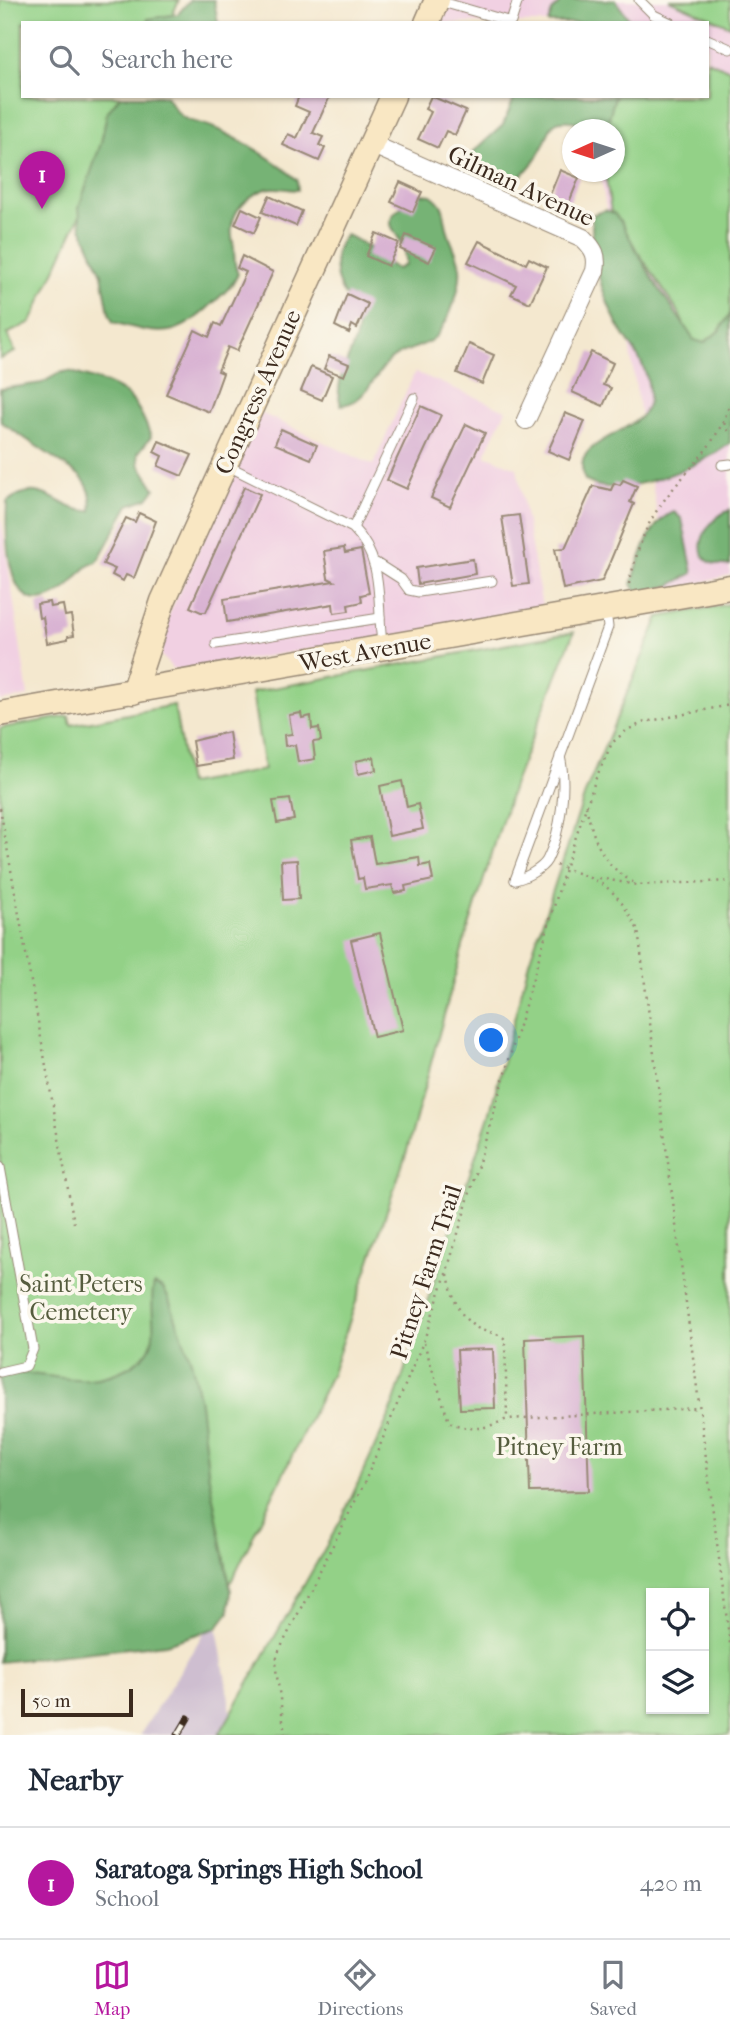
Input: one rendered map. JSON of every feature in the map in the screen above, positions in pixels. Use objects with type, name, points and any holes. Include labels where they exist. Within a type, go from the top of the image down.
[{"type":"street","points":[[428,21],[437,0]]},
{"type":"street","name":"Congress Avenue","points":[[133,692],[163,601],[392,98]]},
{"type":"street","name":"Gilman Avenue","points":[[371,144],[583,238],[593,247],[597,259],[595,271],[526,420]]},
{"type":"street","name":"West Avenue","points":[[0,714],[730,587]]},
{"type":"lane","points":[[437,0],[508,21]]},
{"type":"lane","points":[[511,21],[517,0]]},
{"type":"lane","points":[[639,0],[654,15],[667,21]]},
{"type":"lane","points":[[709,40],[730,49]]},
{"type":"lane","points":[[353,528],[414,398]]},
{"type":"lane","points":[[225,465],[353,528],[376,563],[401,579],[409,590],[419,592],[492,581]]},
{"type":"lane","points":[[376,563],[383,649]]},
{"type":"lane","points":[[559,755],[563,787],[558,822],[546,862],[524,878],[515,880],[559,755],[608,627],[606,610]]},
{"type":"lane","points":[[216,644],[380,618]]},
{"type":"lane","points":[[0,1167],[5,1227],[33,1356],[26,1366],[0,1372]]},
{"type":"path","points":[[628,591],[633,566],[657,509],[702,457],[724,423],[730,403]]},
{"type":"path","points":[[724,423],[730,434]]},
{"type":"path","name":"Pitney Farm Trail","points":[[285,1735],[276,1669],[277,1655],[363,1486],[424,1340],[447,1271],[565,869],[586,806],[612,743],[627,730],[645,722],[730,705]]},
{"type":"path","points":[[586,806],[600,851],[615,872],[637,885]]},
{"type":"path","points":[[0,808],[74,1223]]},
{"type":"path","points":[[546,862],[596,878],[637,885],[730,881]]},
{"type":"path","points":[[596,878],[622,899],[638,930],[730,1644]]},
{"type":"path","points":[[447,1271],[453,1298],[466,1319],[479,1329],[499,1334],[505,1339],[507,1419]]},
{"type":"path","points":[[424,1340],[425,1354],[449,1422],[468,1431],[490,1427],[507,1419],[698,1408]]},
{"type":"shaded area","points":[[450,0],[730,0],[730,575],[670,591],[602,182],[625,182],[625,119],[591,119],[588,104],[574,98],[709,98],[709,21],[440,21]]},
{"type":"shaded area","points":[[415,372],[506,410],[485,455],[517,468],[543,612],[180,670],[172,668],[161,655],[168,617],[261,413],[373,465]]},
{"type":"shaded area","points":[[0,512],[28,696],[0,701]]},
{"type":"shaded area","points":[[215,1615],[231,1712],[219,1735],[140,1735]]},
{"type":"green space","points":[[0,0],[179,0],[170,21],[21,21],[21,98],[134,98],[31,322],[7,334],[15,352],[0,359]]},
{"type":"green space","points":[[190,0],[214,0],[218,21],[148,21],[178,14]]},
{"type":"green space","points":[[563,0],[615,0],[631,21],[549,21],[552,11]]},
{"type":"green space","points":[[669,0],[730,0],[730,26]]},
{"type":"green space","points":[[709,61],[730,70],[730,314],[720,330],[704,343],[694,340],[687,332],[679,313],[611,212],[606,182],[625,182],[625,119],[606,119],[614,98],[709,98]]},
{"type":"green space","points":[[118,98],[167,98],[184,118],[239,140],[297,180],[298,190],[266,189],[243,203],[232,225],[238,274],[236,278],[200,315],[178,329],[156,332],[144,330],[113,322],[109,313],[102,274],[81,227],[79,207],[101,143],[107,113]]},
{"type":"green space","points":[[514,98],[614,98],[608,119],[562,119],[555,123],[531,166],[515,178],[506,180],[484,173],[470,164],[471,154],[503,125]]},
{"type":"green space","points":[[421,194],[431,195],[440,203],[458,259],[459,284],[451,311],[433,339],[392,358],[362,395],[349,404],[341,405],[340,382],[358,326],[356,311],[342,291],[337,277],[335,262],[338,247],[346,235],[359,241],[397,269],[405,265],[404,252],[391,221],[403,205]]},
{"type":"green space","points":[[605,210],[614,213],[621,222],[652,278],[694,340],[704,343],[720,330],[730,314],[730,443],[681,470],[637,484],[617,487],[599,486],[585,480],[582,465],[587,453],[597,444],[637,420],[646,409],[649,396],[646,373],[615,319],[597,268],[592,215]]},
{"type":"green space","points":[[69,371],[111,385],[130,397],[151,437],[138,453],[139,464],[155,489],[148,498],[129,505],[97,562],[83,570],[65,589],[45,599],[31,599],[20,590],[13,575],[7,537],[7,502],[20,494],[41,493],[80,510],[91,511],[91,496],[79,475],[1,422],[0,389],[42,383],[59,373]]},
{"type":"green space","points":[[730,510],[730,565],[716,564],[707,560],[702,553],[702,544],[711,524]]},
{"type":"green space","points":[[674,512],[682,519],[693,573],[669,586],[637,593],[632,584],[646,542],[658,524]]},
{"type":"green space","name":"Pitney Farm","points":[[730,604],[730,1735],[219,1735],[341,1520],[390,1414],[489,1116],[529,962],[586,791],[659,617]]},
{"type":"green space","name":"Saint Peters Cemetery","points":[[574,632],[513,786],[463,946],[407,1151],[332,1373],[215,1615],[0,1399],[0,728],[69,716],[71,725],[174,705],[188,784],[264,770],[252,692]]},
{"type":"green space","points":[[154,1284],[163,1288],[168,1297],[191,1360],[200,1403],[209,1477],[231,1591],[229,1612],[217,1628],[166,1644],[0,1662],[0,1373],[79,1379],[112,1375],[129,1367],[145,1354],[152,1342]]},
{"type":"building","points":[[298,98],[329,98],[313,133],[323,137],[319,145],[325,148],[319,161],[283,145],[288,134],[297,138],[309,112],[295,106]]},
{"type":"building","points":[[430,98],[436,98],[466,111],[455,135],[446,131],[438,148],[418,139],[431,112],[425,109]]},
{"type":"building","points":[[560,170],[562,182],[577,182],[568,205],[549,197]]},
{"type":"building","points":[[400,182],[422,192],[413,212],[391,202]]},
{"type":"building","points":[[269,196],[302,211],[296,226],[262,212]]},
{"type":"building","points":[[242,208],[261,217],[254,233],[235,224]]},
{"type":"building","points":[[376,233],[399,243],[388,266],[366,256]]},
{"type":"building","points":[[406,235],[436,248],[429,262],[400,249]]},
{"type":"building","points":[[479,241],[526,264],[529,258],[547,267],[530,303],[511,294],[516,285],[468,262]]},
{"type":"building","points":[[242,256],[273,272],[237,351],[228,347],[218,371],[223,373],[209,412],[166,394],[195,330],[209,337],[215,323],[221,326],[246,272],[237,268]]},
{"type":"building","points":[[347,294],[368,304],[357,328],[352,325],[349,333],[335,326]]},
{"type":"building","points":[[469,344],[494,355],[482,384],[457,373]]},
{"type":"building","points":[[591,352],[613,363],[603,385],[611,388],[603,406],[572,392]]},
{"type":"building","points":[[329,356],[349,364],[344,376],[324,369]]},
{"type":"building","points":[[311,367],[332,376],[322,400],[301,391]]},
{"type":"building","points":[[421,406],[441,415],[407,489],[387,480]]},
{"type":"building","points":[[565,413],[585,421],[569,460],[548,451]]},
{"type":"building","points":[[466,424],[485,433],[450,507],[431,498]]},
{"type":"building","points":[[281,429],[317,445],[311,459],[275,444]]},
{"type":"building","points":[[159,441],[192,455],[182,476],[158,466],[162,456],[154,452]]},
{"type":"building","points":[[623,480],[637,486],[630,502],[634,504],[602,581],[563,589],[555,549],[565,548],[593,486],[611,490],[614,483],[620,485]]},
{"type":"building","points":[[244,487],[260,494],[206,612],[201,612],[190,607]]},
{"type":"building","points":[[139,513],[156,521],[134,578],[126,575],[123,581],[112,575],[115,569],[103,564],[126,518],[135,522]]},
{"type":"building","points":[[519,515],[529,584],[513,586],[502,517]]},
{"type":"building","points":[[344,548],[345,553],[361,550],[369,593],[361,595],[362,602],[348,605],[349,611],[334,613],[333,604],[227,622],[224,599],[334,581],[328,578],[324,551]]},
{"type":"building","points":[[473,559],[475,574],[418,584],[416,568]]},
{"type":"building","points":[[49,602],[50,607],[63,605],[65,616],[71,615],[74,635],[68,636],[68,639],[47,643],[43,617],[39,618],[37,604]]},
{"type":"building","points":[[301,713],[302,718],[311,716],[312,729],[319,728],[321,741],[313,742],[315,759],[298,762],[295,745],[285,746],[284,735],[292,734],[289,715]]},
{"type":"building","points":[[229,732],[233,760],[196,766],[192,741]]},
{"type":"building","points":[[374,757],[376,770],[358,774],[356,761]]},
{"type":"building","points":[[402,781],[407,807],[418,804],[423,829],[389,836],[380,786]]},
{"type":"building","points":[[290,799],[294,820],[277,823],[273,801]]},
{"type":"building","points":[[370,837],[375,864],[419,857],[420,866],[430,864],[433,880],[405,886],[406,891],[394,893],[392,885],[365,889],[363,878],[358,879],[351,840]]},
{"type":"building","points":[[297,860],[299,899],[283,900],[281,861]]},
{"type":"building","points":[[380,933],[403,1030],[374,1037],[351,940]]},
{"type":"building","points":[[584,1336],[589,1491],[530,1492],[525,1339]]},
{"type":"building","points":[[493,1349],[495,1408],[460,1409],[457,1350]]},
{"type":"railway","points":[[178,1735],[188,1718]]},
{"type":"place","name":"Saratoga Springs High School","points":[[42,209]]}]
